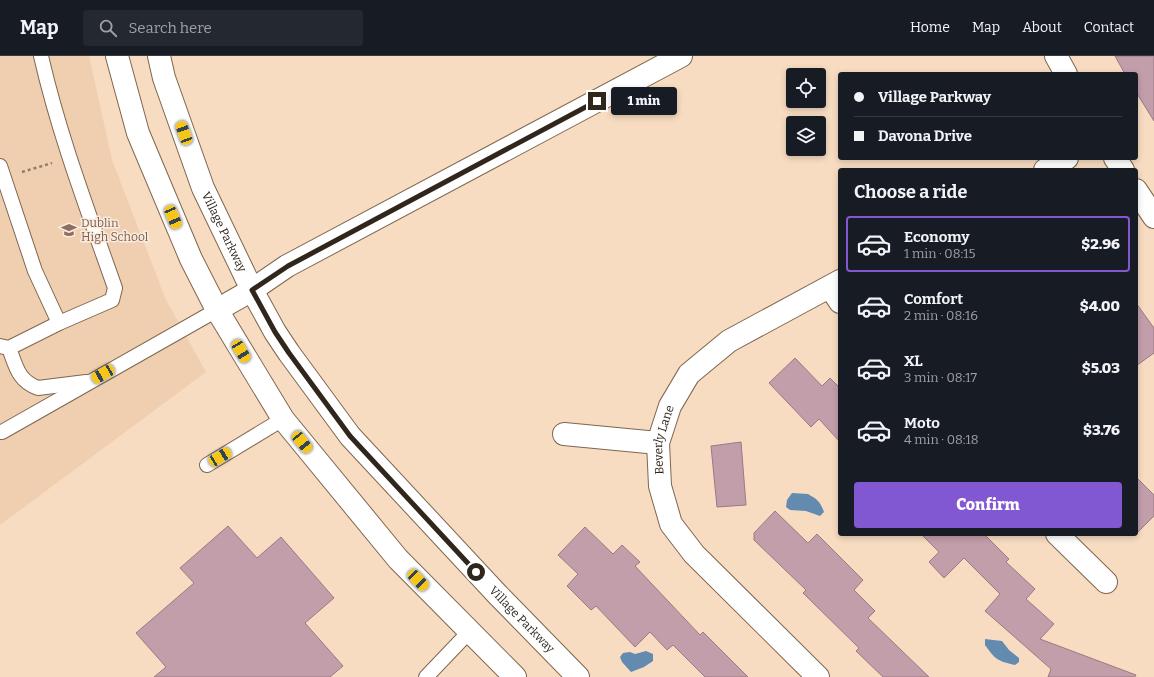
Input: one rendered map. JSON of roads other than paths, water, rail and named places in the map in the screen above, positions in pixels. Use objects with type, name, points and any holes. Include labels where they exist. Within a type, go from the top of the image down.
[{"type":"street","points":[[117,56],[138,133],[191,260],[216,310],[283,419],[398,559],[515,677]]},
{"type":"street","name":"Village Parkway","points":[[159,56],[164,78],[203,188],[252,290],[275,332],[289,353],[350,436],[497,594],[578,677]]},
{"type":"street","points":[[216,310],[252,290],[288,266],[681,56]]},
{"type":"street","points":[[1056,56],[1065,72]]},
{"type":"street","points":[[1049,168],[1063,160]]},
{"type":"street","points":[[1138,193],[1154,218]]},
{"type":"street","name":"Beverly Lane","points":[[818,677],[694,554],[671,524],[660,486],[658,443],[670,406],[689,374],[729,341],[837,290]]},
{"type":"street","points":[[564,434],[658,443]]},
{"type":"street","points":[[1058,536],[1106,582]]},
{"type":"lane","points":[[40,56],[76,179],[115,288],[112,300],[4,347],[20,375],[31,385],[38,388],[90,381]]},
{"type":"lane","points":[[2,172],[35,271],[59,323]]},
{"type":"lane","points":[[0,432],[216,310]]},
{"type":"lane","points":[[207,465],[283,419]]},
{"type":"lane","points":[[426,677],[469,632]]},
{"type":"water","points":[[792,493],[808,494],[818,501],[824,512],[820,516],[806,511],[790,510],[786,507],[787,500]]},
{"type":"water","points":[[985,639],[1002,641],[1009,650],[1019,658],[1019,662],[1015,665],[997,659],[985,645]]},
{"type":"water","points":[[646,651],[653,654],[653,661],[644,667],[631,672],[622,662],[620,657],[623,653],[630,652],[635,654]]},
{"type":"place","name":"Dublin High School","points":[[69,230]]}]
